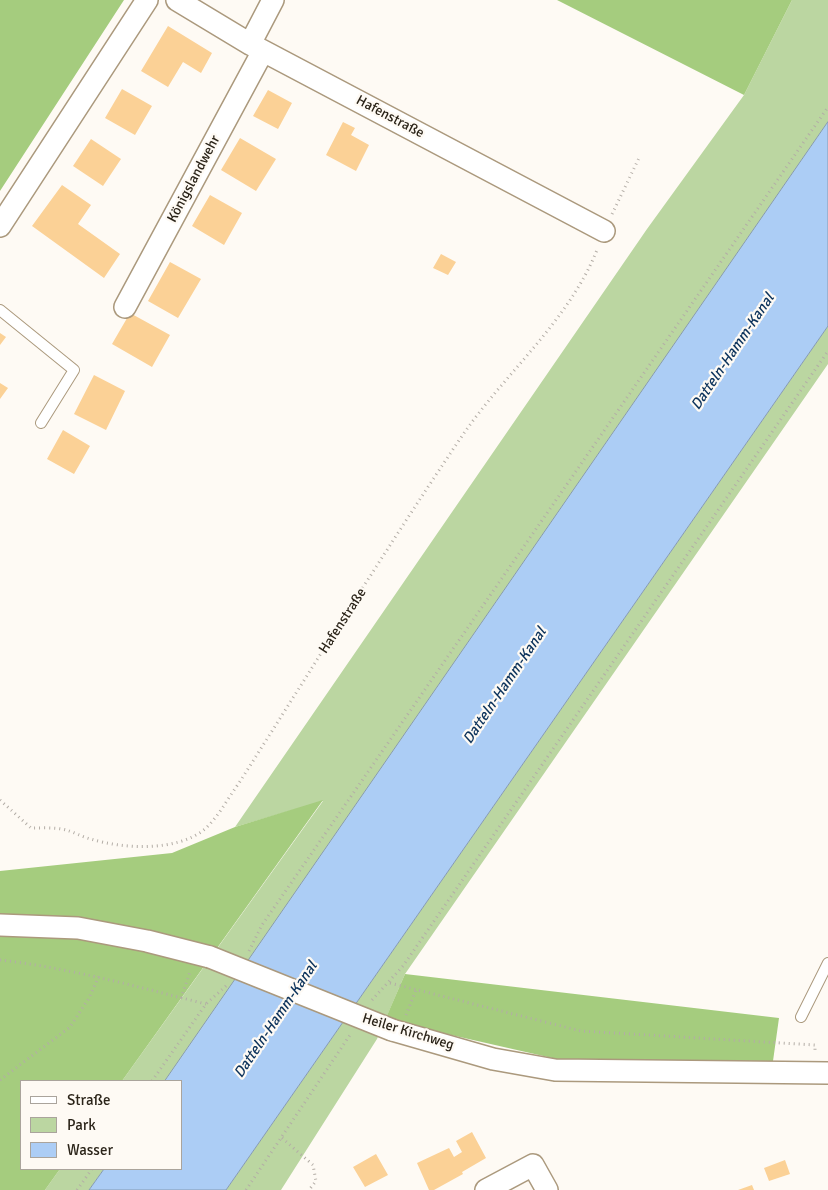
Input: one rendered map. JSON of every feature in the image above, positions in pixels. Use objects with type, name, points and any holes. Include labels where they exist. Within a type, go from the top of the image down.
[{"type":"street","points":[[0,226],[147,0]]},
{"type":"street","name":"Hafenstraße","points":[[177,0],[256,48],[604,231]]},
{"type":"street","name":"Königslandwehr","points":[[125,307],[256,48],[273,0]]},
{"type":"street","name":"Heiler Kirchweg","points":[[0,925],[78,928],[148,941],[203,955],[396,1031],[493,1059],[554,1070],[822,1072]]},
{"type":"street","points":[[486,1190],[533,1165],[546,1190]]},
{"type":"lane","points":[[0,310],[74,370],[41,423]]},
{"type":"lane","points":[[801,1018],[828,963]]},
{"type":"path","points":[[244,959],[267,917],[828,107]]},
{"type":"path","name":"Hafenstraße","points":[[0,800],[31,828],[64,829],[91,839],[120,845],[172,845],[191,839],[216,817],[463,434],[563,312],[588,270],[604,231],[639,158]]},
{"type":"path","points":[[369,1003],[390,983],[828,351]]},
{"type":"path","points":[[181,998],[203,955]]},
{"type":"path","points":[[0,960],[98,976],[206,1004]]},
{"type":"path","points":[[0,1080],[70,1027],[90,998],[98,976]]},
{"type":"path","points":[[153,1080],[206,1004],[229,983]]},
{"type":"path","points":[[390,983],[581,1031],[815,1045],[822,1072]]},
{"type":"path","points":[[396,1031],[416,990]]},
{"type":"path","points":[[246,1190],[351,1034]]},
{"type":"path","points":[[282,1138],[313,1165],[316,1181],[309,1190]]},
{"type":"path","points":[[77,1190],[91,1170]]},
{"type":"green space","points":[[0,0],[124,0],[0,191]]},
{"type":"green space","points":[[557,0],[792,0],[744,95]]},
{"type":"green space","points":[[792,0],[828,0],[828,122],[166,1080],[123,1080],[323,801],[235,827],[647,229],[744,95]]},
{"type":"green space","points":[[828,326],[828,364],[405,974],[377,1039],[281,1190],[226,1190]]},
{"type":"green space","points":[[323,800],[123,1080],[20,1080],[20,1170],[59,1170],[45,1190],[0,1190],[0,871],[172,853],[235,827]]},
{"type":"green space","points":[[405,974],[779,1018],[773,1061],[561,1060],[385,1020]]},
{"type":"green space","points":[[59,1170],[103,1170],[89,1190],[45,1190]]},
{"type":"water","name":"Datteln-Hamm-Kanal","points":[[828,122],[828,326],[226,1190],[89,1190],[103,1170],[182,1170],[182,1080],[166,1080]]},
{"type":"building","points":[[168,26],[212,53],[201,73],[183,62],[168,87],[141,71]]},
{"type":"building","points":[[122,89],[152,106],[135,135],[105,118]]},
{"type":"building","points":[[268,90],[292,103],[278,129],[253,116]]},
{"type":"building","points":[[343,122],[355,128],[351,135],[369,145],[356,171],[326,155]]},
{"type":"building","points":[[240,138],[276,159],[256,191],[221,170]]},
{"type":"building","points":[[91,139],[121,159],[103,186],[73,166]]},
{"type":"building","points":[[62,185],[91,205],[78,224],[120,254],[104,278],[32,226]]},
{"type":"building","points":[[210,195],[242,213],[224,245],[192,226]]},
{"type":"building","points":[[441,254],[456,262],[448,275],[433,268]]},
{"type":"building","points":[[170,262],[201,279],[178,318],[148,301]]},
{"type":"building","points":[[130,313],[170,335],[152,367],[112,344]]},
{"type":"building","points":[[0,333],[6,337],[0,345]]},
{"type":"building","points":[[94,375],[125,391],[106,430],[74,414]]},
{"type":"building","points":[[0,383],[8,388],[0,399]]},
{"type":"building","points":[[63,430],[90,446],[74,474],[47,459]]},
{"type":"building","points":[[472,1132],[486,1158],[462,1172],[463,1174],[434,1190],[429,1190],[417,1163],[449,1148],[454,1157],[462,1152],[456,1141]]},
{"type":"building","points":[[376,1154],[388,1175],[365,1187],[353,1167]]},
{"type":"building","points":[[785,1160],[790,1174],[769,1181],[764,1168]]},
{"type":"building","points":[[752,1185],[754,1190],[738,1190]]}]
